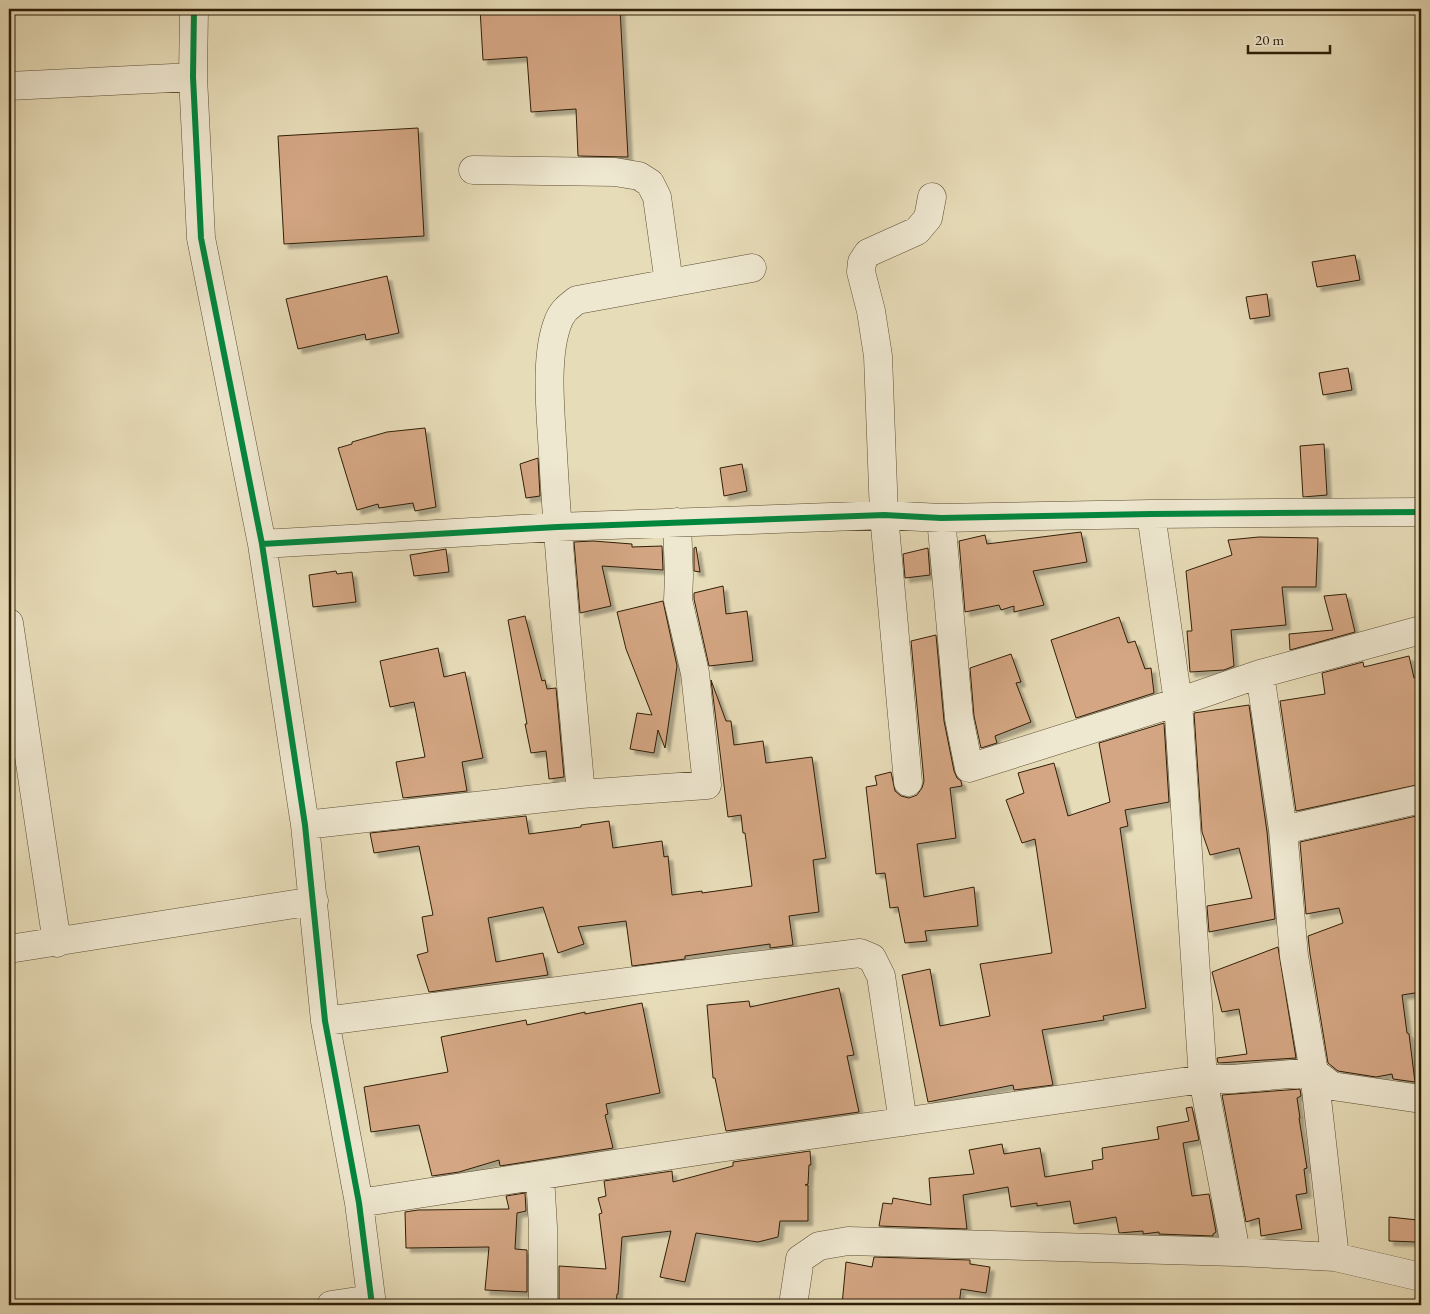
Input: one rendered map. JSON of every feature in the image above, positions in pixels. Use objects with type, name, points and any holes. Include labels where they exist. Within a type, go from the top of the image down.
[{"type":"street","points":[[194,9],[193,77],[201,238],[262,544],[305,825],[325,1020],[359,1203],[371,1302],[331,1305]]},
{"type":"street","points":[[9,86],[193,77]]},
{"type":"street","points":[[473,170],[615,172],[639,176],[650,183],[657,197],[669,283]]},
{"type":"street","points":[[908,782],[884,514],[878,356],[871,311],[861,272],[862,262],[868,253],[917,231],[928,218],[932,197]]},
{"type":"street","points":[[581,794],[556,527],[550,394],[551,354],[557,323],[563,311],[577,300],[752,268]]},
{"type":"street","points":[[262,544],[556,527],[884,514],[941,518],[1421,512]]},
{"type":"street","points":[[1152,514],[1178,702],[1203,1079],[1236,1252]]},
{"type":"street","points":[[941,518],[959,718],[969,768],[1260,674],[1421,630]]},
{"type":"street","points":[[305,825],[581,794],[707,785],[694,673],[678,600],[677,522]]},
{"type":"street","points":[[9,623],[16,713],[57,942]]},
{"type":"street","points":[[1260,674],[1283,830],[1294,956],[1314,1072],[1334,1257]]},
{"type":"street","points":[[1283,830],[1421,799]]},
{"type":"street","points":[[9,949],[314,901]]},
{"type":"street","points":[[325,1020],[708,971],[860,954],[872,958],[881,976],[903,1122]]},
{"type":"street","points":[[359,1203],[1203,1079],[1233,1079],[1314,1072],[1332,1086],[1421,1099]]},
{"type":"street","points":[[540,1176],[544,1227],[543,1305]]},
{"type":"street","points":[[793,1305],[800,1259],[819,1246],[848,1241],[1236,1252],[1334,1257],[1421,1277]]},
{"type":"building","points":[[480,9],[620,9],[628,157],[578,156],[576,109],[531,112],[527,57],[483,60]]},
{"type":"building","points":[[418,128],[424,236],[284,244],[278,136]]},
{"type":"building","points":[[1355,255],[1360,280],[1317,287],[1312,262]]},
{"type":"building","points":[[387,276],[399,333],[366,340],[365,334],[298,349],[286,299]]},
{"type":"building","points":[[1267,294],[1270,316],[1250,319],[1246,297]]},
{"type":"building","points":[[1348,368],[1352,390],[1323,395],[1319,373]]},
{"type":"building","points":[[425,428],[436,507],[415,511],[413,503],[379,508],[378,504],[357,510],[338,448],[387,432]]},
{"type":"building","points":[[1324,444],[1327,495],[1303,497],[1300,446]]},
{"type":"building","points":[[538,458],[540,496],[526,498],[520,464]]},
{"type":"building","points":[[742,464],[747,491],[724,496],[720,468]]},
{"type":"building","points":[[1081,532],[1087,562],[1033,571],[1044,605],[1014,612],[1014,606],[1001,610],[999,605],[965,612],[959,541],[985,535],[987,544]]},
{"type":"building","points":[[1259,537],[1318,538],[1316,587],[1282,587],[1286,625],[1231,630],[1234,666],[1224,670],[1190,672],[1187,631],[1192,631],[1186,571],[1232,555],[1228,540]]},
{"type":"building","points":[[593,541],[632,544],[632,547],[662,546],[663,570],[602,566],[611,606],[580,613],[574,542]]},
{"type":"building","points":[[696,547],[700,572],[694,571],[694,548]]},
{"type":"building","points":[[928,548],[930,575],[905,578],[903,554]]},
{"type":"building","points":[[446,549],[449,572],[414,576],[410,555]]},
{"type":"building","points":[[336,571],[337,574],[352,572],[356,602],[313,607],[309,575]]},
{"type":"building","points":[[723,586],[726,614],[747,611],[753,661],[709,666],[694,593]]},
{"type":"building","points":[[1346,594],[1355,632],[1290,650],[1289,634],[1333,630],[1324,596]]},
{"type":"building","points":[[663,601],[677,666],[665,748],[658,730],[654,753],[630,749],[637,713],[652,715],[626,649],[617,612]]},
{"type":"building","points":[[525,616],[542,681],[545,680],[547,689],[556,688],[564,777],[549,779],[546,751],[531,753],[508,620]]},
{"type":"building","points":[[1119,617],[1128,643],[1135,641],[1145,669],[1151,668],[1154,693],[1076,718],[1051,640]]},
{"type":"building","points":[[936,635],[944,721],[954,771],[962,786],[950,788],[956,838],[917,844],[924,897],[974,887],[978,926],[925,931],[927,941],[905,943],[898,907],[890,908],[885,873],[876,874],[866,787],[877,785],[875,776],[891,772],[895,791],[901,796],[909,798],[917,795],[922,788],[924,781],[911,641]]},
{"type":"building","points":[[438,648],[444,677],[465,672],[483,758],[462,762],[467,791],[403,798],[396,762],[425,757],[414,702],[390,707],[380,661]]},
{"type":"building","points":[[1011,654],[1021,682],[1016,683],[1031,722],[995,736],[997,743],[981,748],[974,716],[970,668]]},
{"type":"building","points":[[1409,656],[1414,678],[1421,675],[1421,784],[1296,811],[1280,701],[1325,694],[1322,673],[1363,662],[1364,667]]},
{"type":"building","points":[[711,680],[726,721],[731,721],[734,745],[763,741],[766,763],[812,757],[826,858],[813,860],[819,912],[789,916],[793,945],[770,948],[770,944],[685,956],[685,959],[632,966],[626,921],[578,927],[584,944],[558,953],[543,907],[488,918],[496,962],[543,953],[548,975],[429,992],[417,955],[428,952],[422,917],[433,915],[419,846],[374,853],[370,833],[526,816],[529,834],[609,821],[613,848],[662,841],[664,857],[668,856],[672,895],[752,886],[741,815],[728,817]]},
{"type":"building","points":[[1249,705],[1267,832],[1275,919],[1209,932],[1207,906],[1252,898],[1239,848],[1210,855],[1202,832],[1194,713]]},
{"type":"building","points":[[1164,723],[1169,802],[1125,810],[1128,826],[1120,828],[1146,1008],[1103,1016],[1104,1020],[1042,1030],[1053,1085],[1014,1090],[1013,1085],[928,1102],[902,975],[930,969],[940,1026],[990,1016],[980,964],[1052,953],[1035,839],[1022,843],[1006,800],[1024,793],[1018,773],[1054,763],[1068,816],[1110,802],[1099,743]]},
{"type":"building","points":[[1421,815],[1421,992],[1402,995],[1415,1082],[1393,1079],[1392,1074],[1376,1077],[1338,1071],[1328,1063],[1308,936],[1343,923],[1339,908],[1306,914],[1300,842]]},
{"type":"building","points":[[1278,947],[1296,1058],[1218,1063],[1217,1058],[1247,1054],[1239,1009],[1222,1012],[1212,972]]},
{"type":"building","points":[[839,988],[854,1055],[847,1056],[859,1112],[726,1131],[715,1078],[713,1078],[707,1005],[749,1001],[750,1007]]},
{"type":"building","points":[[642,1003],[660,1093],[606,1104],[608,1114],[605,1115],[613,1148],[500,1166],[499,1160],[459,1172],[432,1176],[419,1125],[371,1132],[364,1087],[448,1072],[441,1037],[526,1020],[527,1025],[585,1012],[585,1014]]},
{"type":"building","points":[[1300,1089],[1301,1096],[1297,1098],[1307,1168],[1304,1169],[1307,1193],[1296,1195],[1302,1229],[1261,1236],[1259,1218],[1246,1222],[1222,1095]]},
{"type":"building","points":[[1192,1107],[1199,1140],[1183,1143],[1192,1196],[1209,1194],[1216,1232],[1213,1236],[1159,1234],[1159,1232],[1143,1234],[1143,1231],[1119,1233],[1116,1217],[1074,1224],[1070,1201],[1037,1206],[1037,1203],[1011,1207],[1008,1187],[963,1195],[967,1229],[879,1226],[883,1203],[892,1204],[893,1198],[931,1205],[929,1178],[974,1174],[969,1150],[1002,1144],[1004,1154],[1040,1148],[1045,1177],[1093,1169],[1092,1161],[1103,1159],[1102,1148],[1159,1139],[1157,1127],[1189,1121],[1186,1108]]},
{"type":"building","points":[[810,1151],[811,1165],[809,1165],[808,1184],[805,1185],[808,1185],[808,1221],[780,1221],[778,1237],[758,1242],[696,1233],[685,1282],[660,1277],[671,1231],[622,1237],[616,1305],[559,1305],[559,1266],[606,1269],[599,1214],[602,1213],[598,1198],[606,1196],[604,1181],[672,1171],[673,1182],[733,1166],[733,1162]]},
{"type":"building","points":[[525,1193],[526,1211],[517,1213],[515,1249],[527,1250],[527,1292],[485,1290],[489,1247],[406,1248],[405,1212],[418,1210],[509,1209],[506,1196]]},
{"type":"building","points":[[1389,1217],[1418,1220],[1416,1242],[1389,1241]]},
{"type":"building","points":[[874,1257],[970,1260],[970,1264],[990,1267],[986,1293],[961,1289],[959,1305],[842,1305],[846,1262],[872,1267]]},
{"type":"cycle path","points":[[194,9],[193,77],[201,238],[262,544],[305,825],[325,1021],[359,1203],[372,1305]]},
{"type":"cycle path","points":[[262,544],[557,527],[884,515],[941,518],[1421,512]]}]
